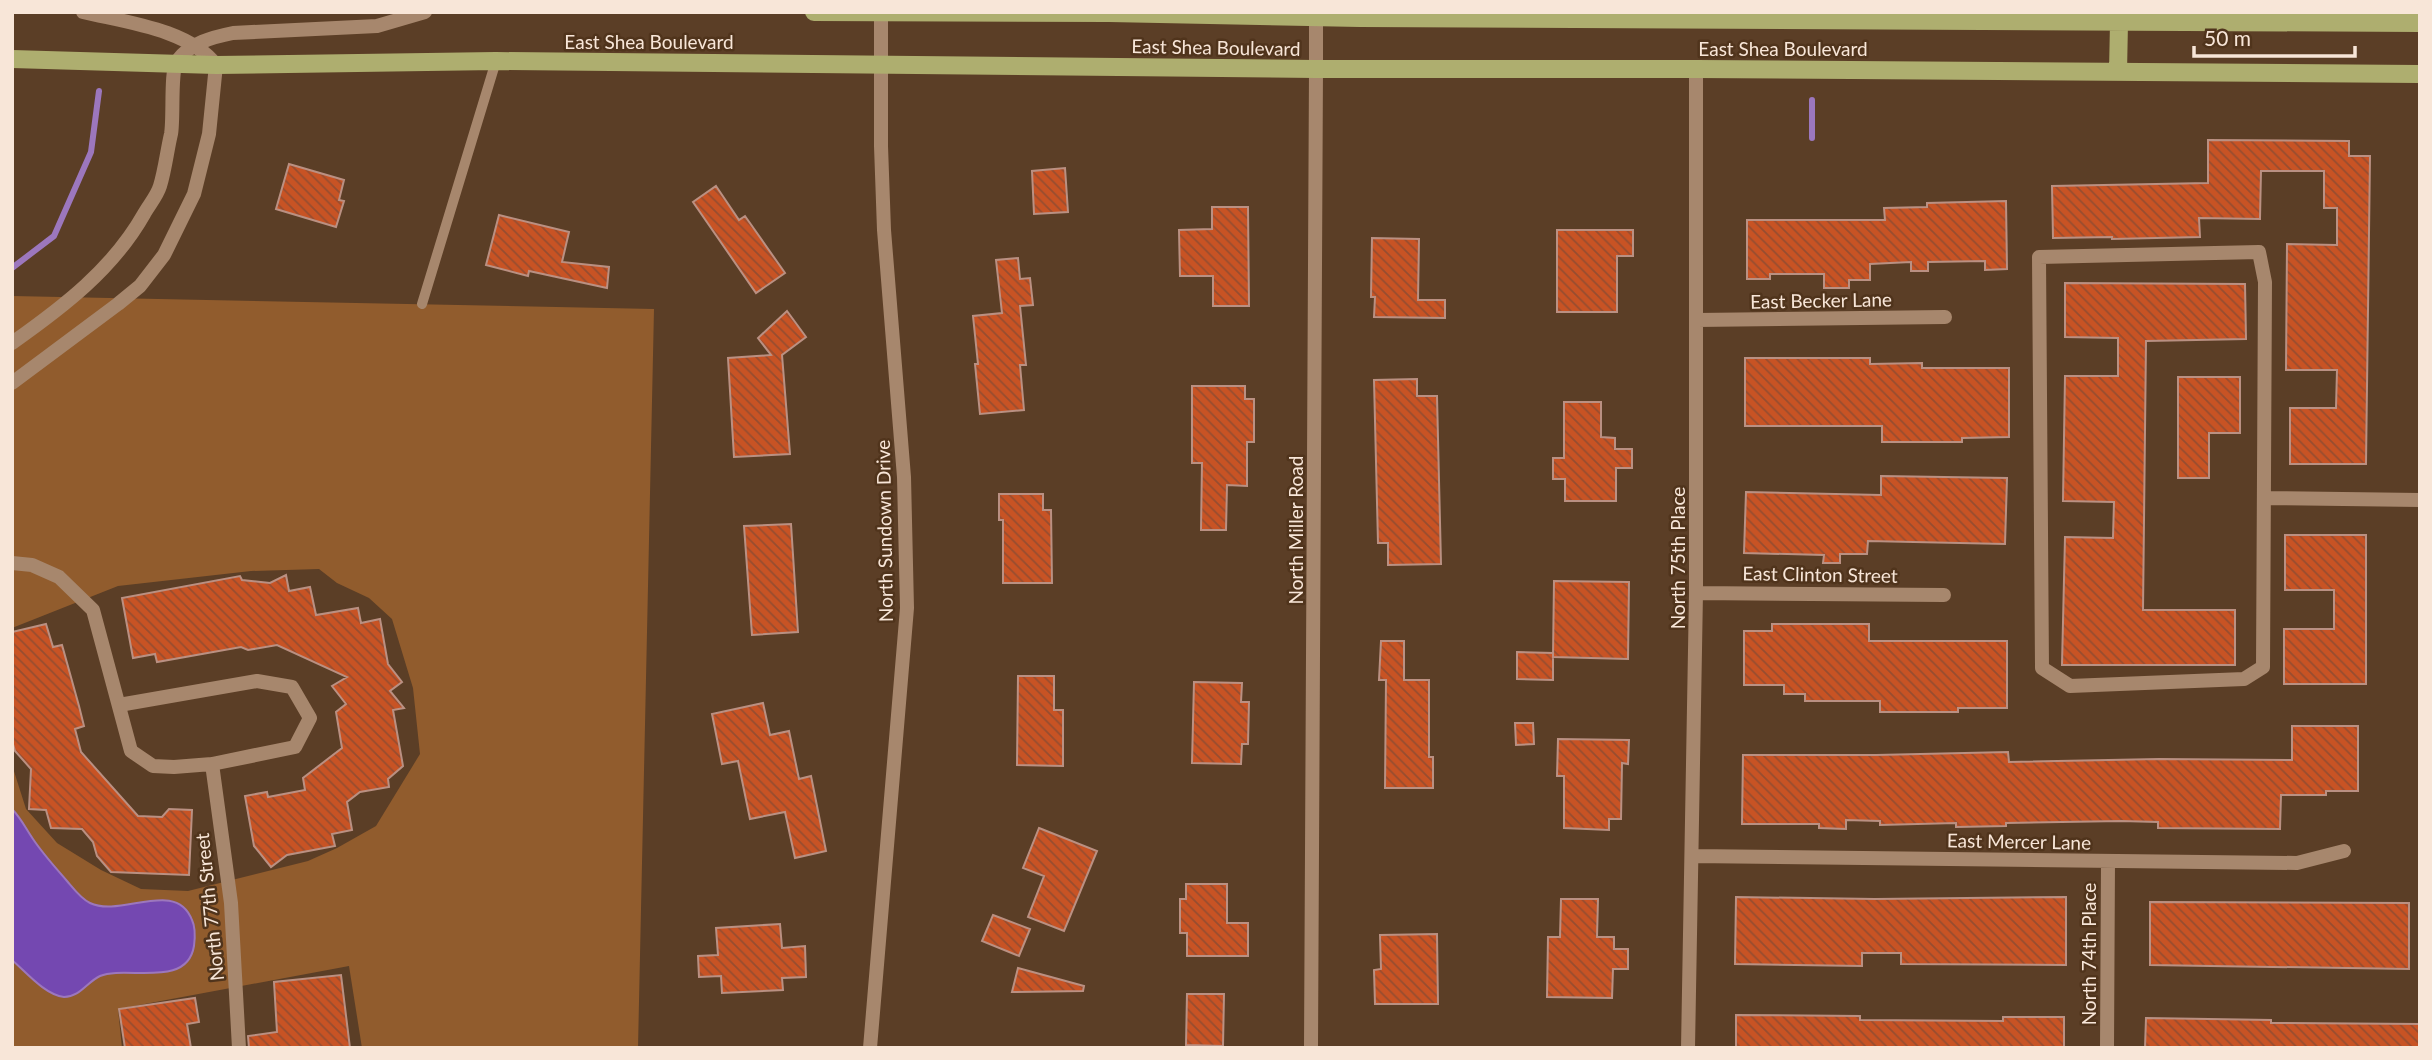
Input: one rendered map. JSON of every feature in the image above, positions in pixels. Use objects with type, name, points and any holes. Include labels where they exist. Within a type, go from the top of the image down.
[{"type":"main road","name":"East Shea Boulevard","points":[[814,12],[2420,23]]},
{"type":"main road","points":[[2118,72],[2125,19]]},
{"type":"main road","name":"East Shea Boulevard","points":[[12,58],[216,65],[496,61],[1316,69],[2420,74]]},
{"type":"street","points":[[12,383],[140,286],[164,255],[194,194],[209,134],[216,65],[207,52],[160,31],[83,12]]},
{"type":"street","points":[[12,344],[51,316],[89,282],[113,259],[139,223],[159,188],[172,130],[175,64],[184,52],[214,37],[233,33],[377,26],[425,12]]},
{"type":"street","name":"North Sundown Drive","points":[[870,1048],[907,608],[904,477],[884,230],[881,13]]},
{"type":"street","name":"North Miller Road","points":[[1311,1048],[1316,15]]},
{"type":"street","name":"North 75th Place","points":[[1688,1048],[1696,593],[1696,69]]},
{"type":"street","points":[[2259,252],[2265,282],[2264,498],[2263,667],[2244,679],[2070,686],[2042,668],[2039,257],[2259,252]]},
{"type":"street","name":"East Becker Lane","points":[[1697,320],[1945,317]]},
{"type":"street","points":[[2264,498],[2420,500]]},
{"type":"street","points":[[12,563],[32,565],[59,577],[93,610],[131,751],[153,766],[212,764],[295,747],[310,718],[292,687],[257,681],[119,705]]},
{"type":"street","name":"East Clinton Street","points":[[1696,593],[1944,595]]},
{"type":"street","name":"North 77th Street","points":[[212,764],[231,903],[239,1048]]},
{"type":"street","name":"East Mercer Lane","points":[[1693,856],[2297,863],[2344,851]]},
{"type":"street","name":"North 74th Place","points":[[2107,1048],[2108,861]]},
{"type":"lane","points":[[422,304],[496,61]]},
{"type":"shaded area","points":[[12,296],[654,309],[638,1048],[362,1048],[349,966],[118,1009],[122,1048],[12,1048],[12,765],[26,809],[57,843],[101,870],[141,889],[188,891],[308,861],[376,826],[420,754],[413,688],[392,619],[369,598],[337,583],[319,569],[251,571],[118,586],[12,628]]},
{"type":"shaded area","points":[[12,809],[45,855],[77,893],[90,903],[117,906],[161,900],[174,902],[184,908],[195,930],[194,946],[189,959],[180,967],[168,971],[111,973],[100,976],[79,992],[64,997],[50,992],[36,982],[12,960]]},
{"type":"building","points":[[2208,140],[2349,141],[2349,156],[2370,156],[2366,464],[2290,464],[2290,408],[2336,408],[2337,370],[2286,370],[2287,244],[2337,245],[2337,208],[2324,208],[2324,171],[2261,171],[2260,219],[2199,218],[2200,237],[2053,238],[2052,186],[2208,183]]},
{"type":"building","points":[[289,164],[344,180],[339,200],[344,201],[336,227],[276,209]]},
{"type":"building","points":[[1065,168],[1068,212],[1034,214],[1032,171]]},
{"type":"building","points":[[716,186],[739,220],[745,216],[785,273],[756,293],[693,202]]},
{"type":"building","points":[[2006,201],[2007,269],[1985,270],[1985,261],[1928,262],[1928,271],[1911,271],[1911,262],[1870,264],[1870,280],[1849,280],[1849,288],[1824,288],[1824,274],[1770,274],[1770,279],[1747,279],[1747,220],[1885,220],[1884,208],[1927,207],[1927,203]]},
{"type":"building","points":[[1212,207],[1248,207],[1249,306],[1213,306],[1213,276],[1180,276],[1179,230],[1212,229]]},
{"type":"building","points":[[499,215],[569,232],[562,262],[609,267],[607,288],[529,271],[528,276],[486,265]]},
{"type":"building","points":[[1557,230],[1633,230],[1633,256],[1617,256],[1617,312],[1557,312]]},
{"type":"building","points":[[1372,238],[1419,239],[1418,300],[1445,300],[1445,318],[1374,317],[1375,297],[1371,297]]},
{"type":"building","points":[[1018,258],[1020,279],[1030,278],[1033,305],[1020,306],[1026,365],[1020,365],[1024,410],[980,414],[973,316],[1002,313],[996,260]]},
{"type":"building","points":[[2065,283],[2245,284],[2246,339],[2146,341],[2143,610],[2235,610],[2235,665],[2062,665],[2065,537],[2113,538],[2114,502],[2063,501],[2065,376],[2118,376],[2118,338],[2065,337]]},
{"type":"building","points":[[787,311],[806,337],[782,355],[790,454],[734,457],[728,358],[771,355],[758,338]]},
{"type":"building","points":[[1745,358],[1870,358],[1870,364],[1922,363],[1922,368],[2009,368],[2009,437],[1962,438],[1962,442],[1882,442],[1882,426],[1745,426]]},
{"type":"building","points":[[2178,377],[2240,377],[2240,433],[2209,433],[2209,478],[2178,478]]},
{"type":"building","points":[[1417,379],[1417,396],[1437,396],[1441,564],[1388,565],[1388,543],[1378,543],[1374,380]]},
{"type":"building","points":[[1192,386],[1245,386],[1245,399],[1254,399],[1254,442],[1247,442],[1247,486],[1227,485],[1226,530],[1201,530],[1202,463],[1192,463]]},
{"type":"building","points":[[1564,402],[1601,402],[1601,437],[1615,438],[1615,449],[1632,449],[1632,468],[1616,468],[1616,501],[1565,501],[1565,479],[1553,479],[1553,458],[1564,458]]},
{"type":"building","points":[[1881,476],[2007,478],[2005,544],[1868,541],[1867,554],[1840,554],[1840,563],[1823,563],[1824,555],[1744,553],[1746,492],[1881,495]]},
{"type":"building","points":[[999,494],[1043,494],[1043,510],[1051,510],[1052,583],[1003,583],[1003,520],[999,520]]},
{"type":"building","points":[[791,524],[798,632],[752,635],[744,526]]},
{"type":"building","points":[[2285,535],[2366,535],[2366,684],[2284,684],[2284,629],[2334,629],[2334,590],[2285,590]]},
{"type":"building","points":[[286,575],[289,591],[310,587],[316,615],[358,608],[361,623],[380,619],[388,664],[402,682],[390,691],[404,708],[393,710],[403,766],[388,779],[389,787],[360,792],[347,802],[352,830],[332,834],[335,846],[287,855],[271,867],[254,846],[245,796],[267,792],[268,797],[305,790],[303,778],[342,748],[336,712],[346,704],[332,686],[347,677],[277,645],[248,650],[241,647],[157,662],[155,654],[133,658],[122,598],[240,576],[242,580],[270,583]]},
{"type":"building","points":[[1554,581],[1629,582],[1628,659],[1553,657]]},
{"type":"building","points":[[46,624],[53,647],[62,645],[79,706],[84,726],[75,729],[81,752],[138,816],[162,817],[169,809],[192,810],[189,875],[111,872],[97,856],[93,842],[82,829],[51,828],[46,810],[29,809],[31,769],[15,751],[12,741],[12,632]]},
{"type":"building","points":[[1772,624],[1869,624],[1869,641],[2007,641],[2007,708],[1958,708],[1958,712],[1880,712],[1880,701],[1805,701],[1805,694],[1784,694],[1784,685],[1744,685],[1744,631],[1772,631]]},
{"type":"building","points":[[1381,641],[1404,641],[1404,680],[1429,680],[1429,757],[1433,757],[1433,788],[1385,788],[1386,680],[1379,680]]},
{"type":"building","points":[[1517,652],[1553,653],[1553,680],[1517,679]]},
{"type":"building","points":[[1018,676],[1054,676],[1054,710],[1063,710],[1063,766],[1017,765]]},
{"type":"building","points":[[1194,682],[1242,683],[1241,702],[1249,702],[1248,744],[1242,744],[1241,764],[1192,763]]},
{"type":"building","points":[[763,703],[770,735],[789,731],[799,779],[811,776],[826,851],[795,858],[785,812],[750,819],[738,761],[722,764],[712,714]]},
{"type":"building","points":[[1515,723],[1533,723],[1534,744],[1516,745]]},
{"type":"building","points":[[2292,726],[2358,726],[2358,791],[2326,791],[2326,795],[2281,795],[2280,829],[2158,828],[2158,822],[2121,821],[2006,823],[2006,826],[1956,827],[1956,823],[1880,825],[1880,821],[1846,820],[1846,829],[1819,828],[1819,824],[1742,824],[1743,755],[2008,752],[2009,762],[2292,760]]},
{"type":"building","points":[[1558,739],[1629,740],[1628,764],[1622,763],[1621,819],[1609,819],[1609,830],[1564,828],[1564,776],[1557,776]]},
{"type":"building","points":[[1039,828],[1097,851],[1064,931],[1028,917],[1044,876],[1023,868]]},
{"type":"building","points":[[1186,884],[1227,884],[1227,923],[1248,923],[1248,956],[1187,956],[1187,933],[1180,933],[1180,899],[1186,899]]},
{"type":"building","points":[[1736,897],[2066,897],[2066,965],[1901,964],[1901,953],[1862,953],[1862,966],[1735,964]]},
{"type":"building","points":[[1561,899],[1598,899],[1597,937],[1614,937],[1614,949],[1628,949],[1628,969],[1613,969],[1612,998],[1547,997],[1548,937],[1560,937]]},
{"type":"building","points":[[2150,902],[2409,903],[2409,969],[2150,965]]},
{"type":"building","points":[[993,915],[1030,929],[1019,956],[982,941]]},
{"type":"building","points":[[780,924],[782,948],[805,946],[806,977],[782,978],[783,990],[722,993],[721,976],[699,977],[698,956],[718,955],[716,928]]},
{"type":"building","points":[[1437,934],[1438,1004],[1375,1004],[1374,970],[1381,969],[1380,935]]},
{"type":"building","points":[[1018,968],[1084,986],[1083,991],[1012,992]]},
{"type":"building","points":[[341,975],[350,1048],[249,1048],[248,1036],[277,1032],[274,982]]},
{"type":"building","points":[[1187,994],[1224,994],[1223,1046],[1186,1045]]},
{"type":"building","points":[[195,998],[199,1022],[187,1024],[191,1048],[125,1048],[119,1009]]},
{"type":"building","points":[[1736,1015],[1860,1016],[1860,1020],[2003,1021],[2003,1017],[2064,1017],[2064,1048],[1736,1048]]},
{"type":"building","points":[[2146,1018],[2271,1020],[2271,1023],[2420,1024],[2420,1048],[2145,1048]]},
{"type":"waterway","points":[[12,268],[54,236],[91,152],[99,91]]},
{"type":"waterway","points":[[1812,100],[1812,138]]}]
